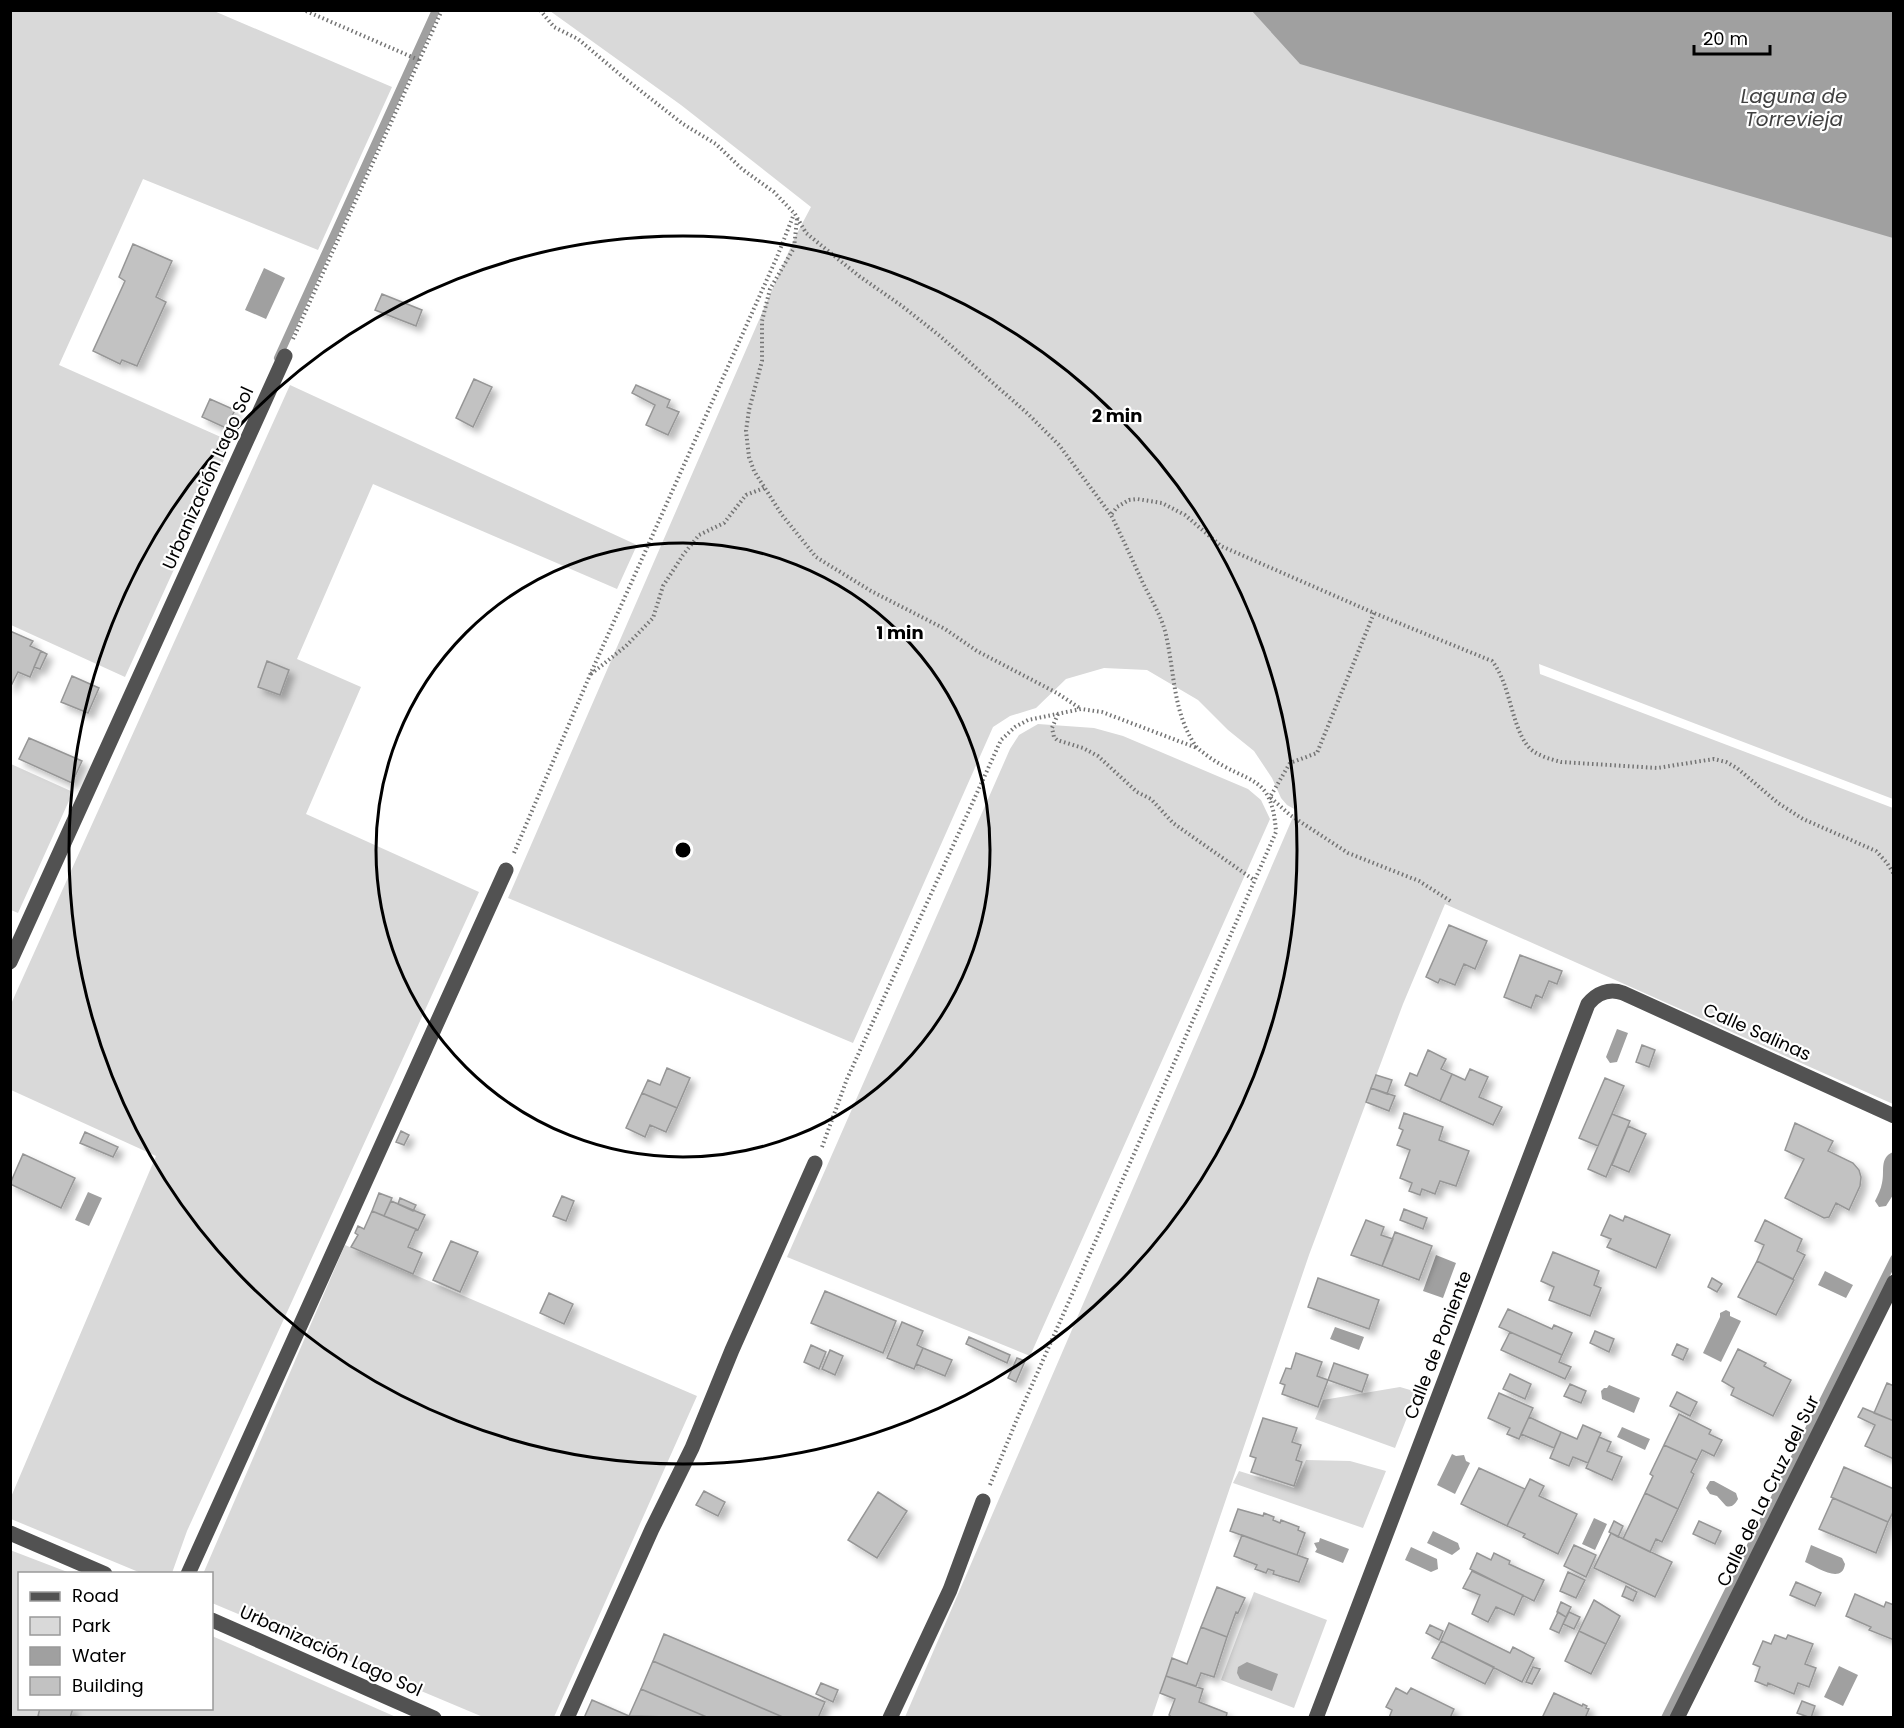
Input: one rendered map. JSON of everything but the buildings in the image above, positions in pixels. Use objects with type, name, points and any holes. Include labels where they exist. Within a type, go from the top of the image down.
[{"type":"street","name":"Urbanización Lago Sol","points":[[10,962],[285,356]]},
{"type":"street","points":[[189,1572],[506,870]]},
{"type":"street","name":"Calle Salinas","points":[[1604,992],[1623,993],[1893,1116]]},
{"type":"street","name":"Calle de Poniente","points":[[1317,1718],[1588,1004],[1604,992]]},
{"type":"street","points":[[567,1718],[652,1529],[692,1448],[732,1350],[816,1163]]},
{"type":"street","name":"Calle de La Cruz del Sur","points":[[1677,1718],[1893,1282]]},
{"type":"street","points":[[890,1718],[950,1590],[984,1501]]},
{"type":"street","points":[[10,1533],[100,1572]]},
{"type":"street","name":"Urbanización Lago Sol","points":[[213,1620],[434,1718]]},
{"type":"path","points":[[285,356],[442,10]]},
{"type":"path","points":[[540,10],[554,27],[578,39],[622,77],[683,124],[716,144],[742,169],[774,192],[796,216],[806,233],[940,336],[1028,414],[1059,445],[1098,494],[1111,515],[1156,608],[1165,631],[1176,702],[1185,728],[1197,748]]},
{"type":"path","points":[[306,11],[420,60]]},
{"type":"path","points":[[796,216],[794,248],[777,274],[762,321],[762,361],[746,430],[749,456],[754,471],[797,534],[816,557],[871,591],[945,629],[977,651],[1057,693],[1081,709]]},
{"type":"path","points":[[506,870],[590,675],[796,216]]},
{"type":"path","points":[[590,675],[626,646],[652,618],[663,586],[699,535],[724,523],[746,495],[764,488]]},
{"type":"path","points":[[1111,515],[1117,507],[1129,500],[1162,503],[1185,515],[1221,546],[1374,613],[1492,661],[1497,666],[1527,745],[1540,755],[1561,762],[1658,768],[1714,759],[1726,762],[1737,768],[1778,803],[1803,819],[1876,851],[1893,874]]},
{"type":"path","points":[[1269,797],[1290,763],[1317,753],[1374,613]]},
{"type":"path","points":[[816,1163],[847,1079],[1001,740],[1015,727],[1028,720],[1081,709],[1102,712],[1197,748],[1216,762],[1260,783],[1269,797],[1275,816],[1276,832],[1017,1419],[984,1501]]},
{"type":"path","points":[[1058,714],[1052,728],[1057,740],[1083,748],[1098,756],[1137,792],[1151,799],[1173,822],[1254,880]]},
{"type":"path","points":[[1269,797],[1290,815],[1348,853],[1419,881],[1452,902]]},
{"type":"green space","points":[[12,11],[214,11],[392,87],[318,250],[143,179],[59,365],[232,442],[125,677],[11,625]]},
{"type":"green space","points":[[550,11],[1893,11],[1893,799],[1539,664],[1540,674],[1893,808],[1893,1104],[1445,904],[1403,1004],[1309,1255],[1152,1717],[905,1717],[1296,810],[1281,798],[1272,778],[1254,751],[1228,730],[1198,700],[1147,670],[1104,668],[1066,679],[1036,708],[1010,716],[993,727],[853,1043],[508,898],[795,237],[811,207],[681,105]]},
{"type":"green space","points":[[290,385],[637,545],[617,589],[373,484],[297,659],[361,687],[306,814],[479,892],[187,1531],[172,1572],[139,1572],[11,1519],[11,1497],[156,1156],[11,1090],[11,1004]]},
{"type":"green space","points":[[1038,724],[1094,728],[1123,736],[1248,789],[1261,800],[1270,819],[1030,1356],[787,1257],[1010,749],[1019,735]]},
{"type":"green space","points":[[11,764],[73,792],[18,913],[11,910]]},
{"type":"green space","points":[[345,1245],[697,1396],[554,1717],[483,1717],[213,1603],[213,1572],[204,1572]]},
{"type":"green space","points":[[1400,1387],[1417,1392],[1395,1448],[1315,1419],[1323,1400]]},
{"type":"green space","points":[[1306,1460],[1350,1461],[1386,1471],[1363,1528],[1233,1483],[1239,1471],[1294,1488]]},
{"type":"green space","points":[[10,1550],[67,1572],[18,1572],[18,1710],[213,1710],[213,1636],[396,1717],[11,1717]]},
{"type":"green space","points":[[1254,1592],[1327,1620],[1294,1708],[1221,1680]]},
{"type":"water","name":"Laguna de Torrevieja","points":[[1252,11],[1893,11],[1893,238],[1300,64]]},
{"type":"water","points":[[264,268],[285,278],[266,319],[245,310]]},
{"type":"water","points":[[1617,1029],[1628,1033],[1617,1062],[1610,1063],[1606,1057]]},
{"type":"water","points":[[1893,1152],[1893,1195],[1886,1206],[1879,1207],[1875,1201],[1882,1185],[1884,1161]]},
{"type":"water","points":[[88,1192],[102,1198],[89,1226],[75,1220]]},
{"type":"water","points":[[1436,1255],[1456,1263],[1443,1298],[1423,1291]]},
{"type":"water","points":[[1825,1271],[1853,1285],[1846,1298],[1818,1285]]},
{"type":"water","points":[[1726,1310],[1730,1312],[1730,1316],[1741,1321],[1721,1362],[1703,1353],[1720,1313]]},
{"type":"water","points":[[1335,1327],[1364,1337],[1359,1350],[1330,1339]]},
{"type":"water","points":[[1609,1385],[1640,1398],[1634,1413],[1602,1399],[1601,1391]]},
{"type":"water","points":[[1622,1427],[1650,1439],[1645,1450],[1617,1437]]},
{"type":"water","points":[[1452,1454],[1464,1455],[1466,1461],[1470,1463],[1455,1494],[1437,1485]]},
{"type":"water","points":[[1710,1481],[1736,1493],[1738,1499],[1734,1504],[1726,1506],[1706,1488]]},
{"type":"water","points":[[1594,1518],[1607,1524],[1595,1550],[1582,1544]]},
{"type":"water","points":[[1433,1531],[1458,1543],[1460,1549],[1452,1555],[1427,1543]]},
{"type":"water","points":[[1320,1538],[1349,1549],[1343,1563],[1315,1552],[1317,1549],[1314,1543],[1319,1542]]},
{"type":"water","points":[[1811,1545],[1842,1558],[1845,1564],[1843,1570],[1834,1574],[1828,1573],[1805,1562]]},
{"type":"water","points":[[1411,1547],[1437,1559],[1438,1569],[1431,1572],[1405,1560]]},
{"type":"water","points":[[1247,1662],[1278,1674],[1272,1691],[1240,1679],[1237,1673],[1238,1667]]},
{"type":"water","points":[[1839,1666],[1858,1675],[1843,1706],[1824,1697]]},
{"type":"waterway","points":[[278,358],[436,10]]},
{"type":"waterway","points":[[1665,1718],[1894,1259]]}]
